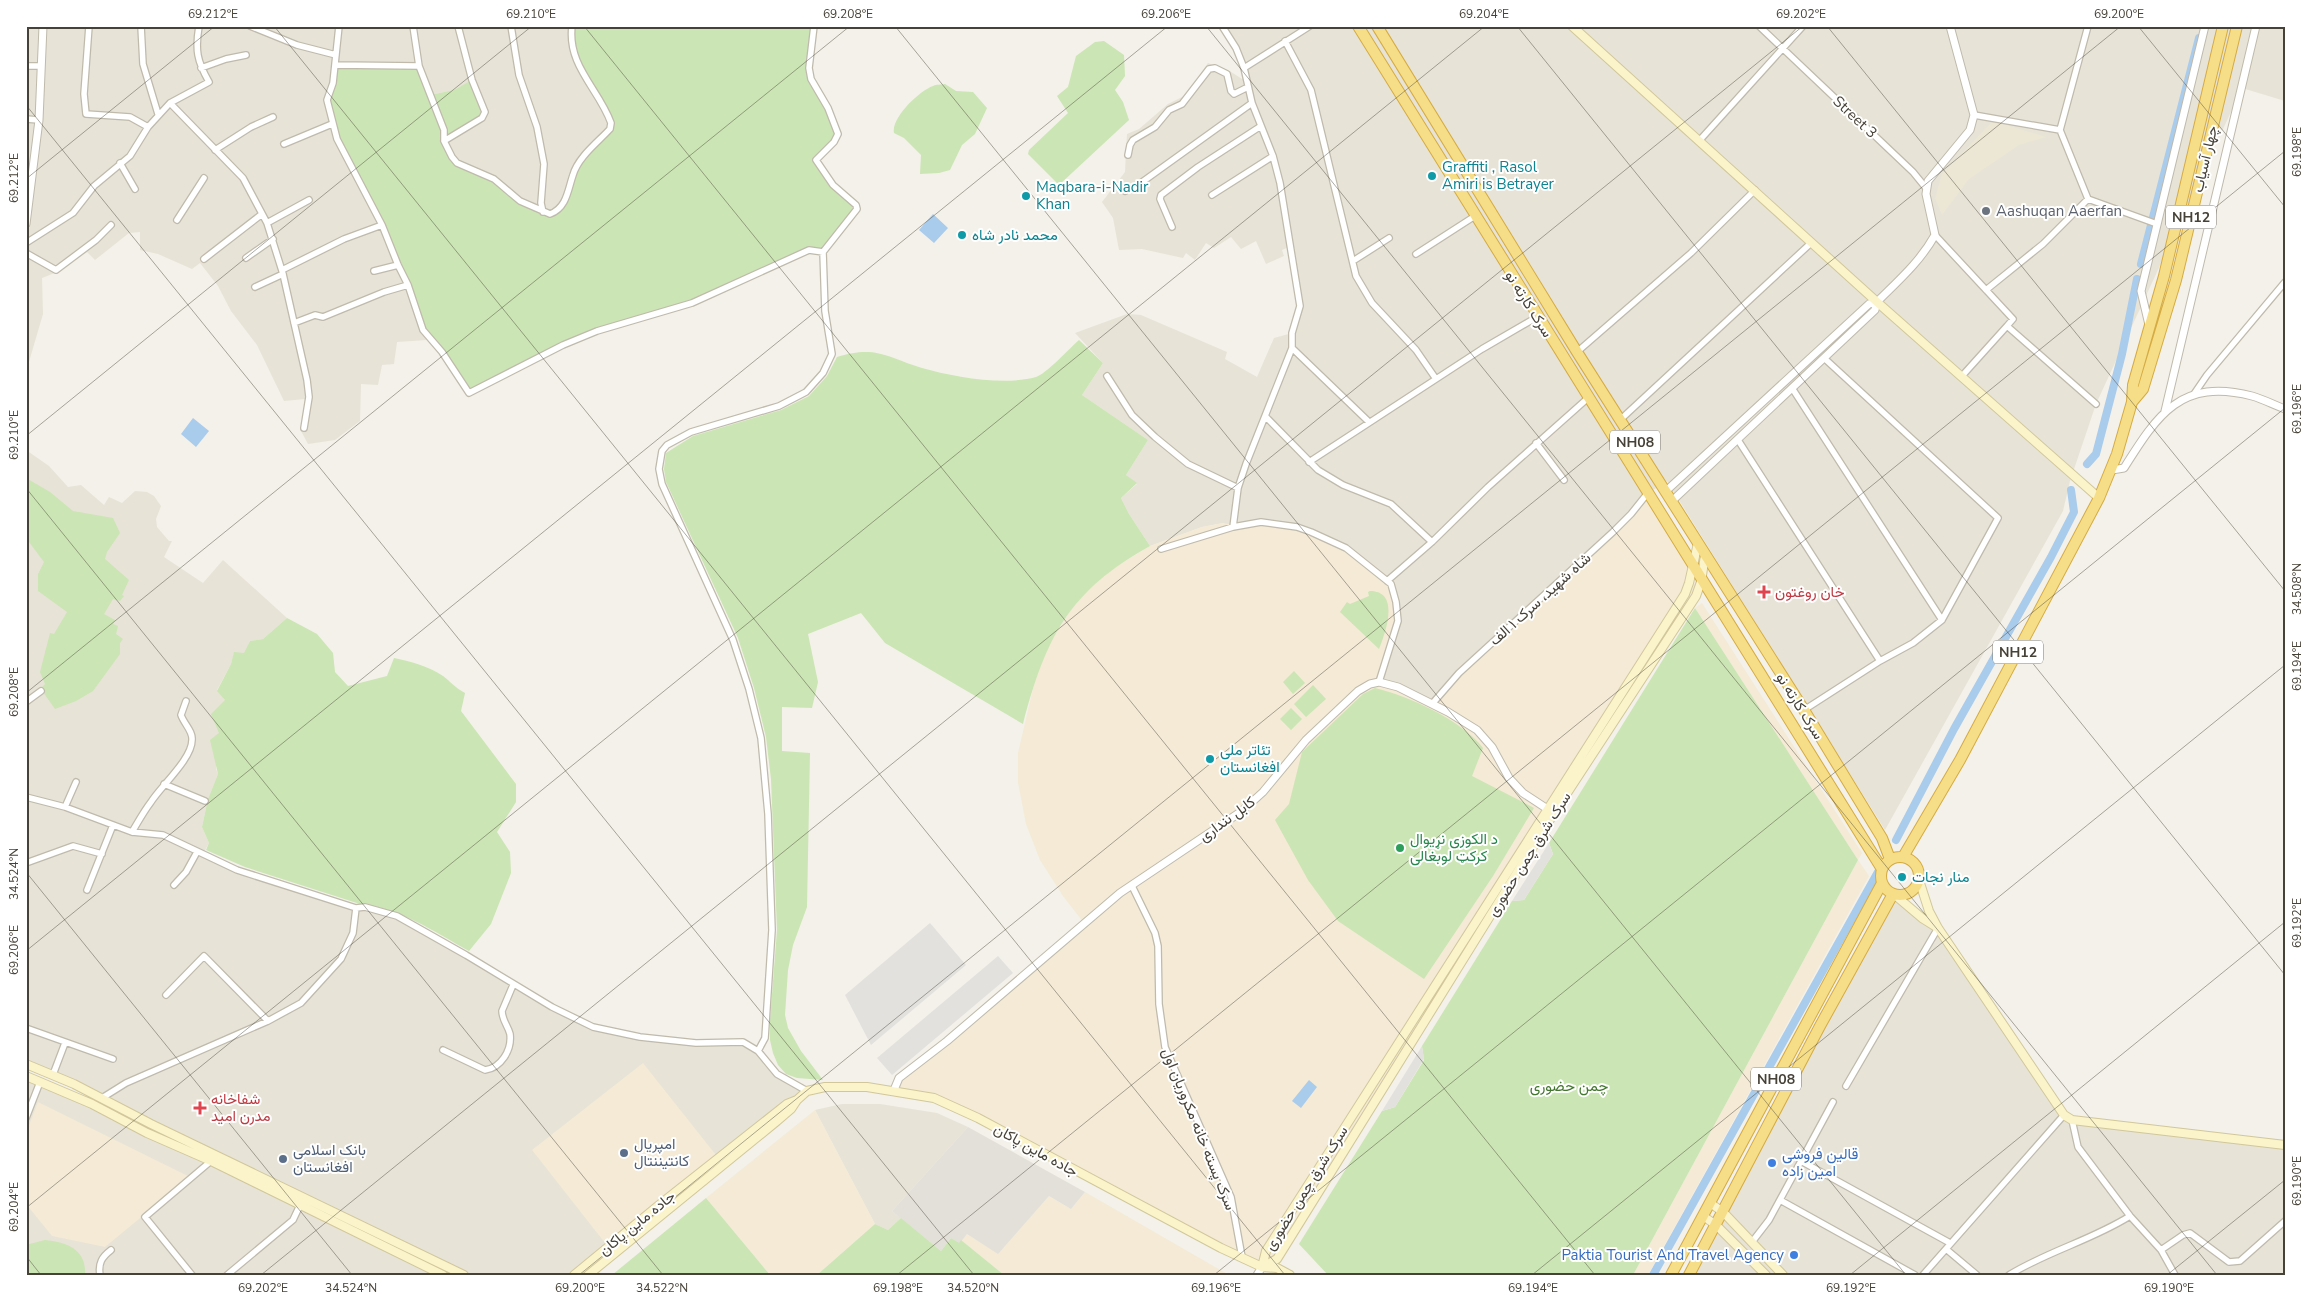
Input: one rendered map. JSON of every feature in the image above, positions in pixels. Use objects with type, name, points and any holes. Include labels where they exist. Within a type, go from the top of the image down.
[{"type":"highway","name":"سرک کارته نو","points":[[1358,26],[1701,582],[1882,870]]},
{"type":"highway","name":"سرک کارته نو","points":[[1377,26],[1577,352],[1804,710],[1882,838],[1890,859]]},
{"type":"highway","name":"چهار آسیاب","points":[[2112,470],[2132,402],[2133,385],[2150,328],[2223,26]]},
{"type":"highway","name":"چهار آسیاب","points":[[2132,402],[2143,389],[2176,280],[2237,26]]},
{"type":"highway","name":"NH12","points":[[1903,857],[1960,760],[2112,470]]},
{"type":"highway","points":[[1914,863],[1918,830]]},
{"type":"highway","points":[[1903,857],[1914,863],[1920,874],[1913,891],[1908,894],[1894,895],[1885,889],[1882,883],[1882,870],[1890,859],[1903,857]]},
{"type":"highway","name":"NH08","points":[[1670,1275],[1882,883]]},
{"type":"highway","name":"NH08","points":[[1689,1275],[1820,1026],[1894,895]]},
{"type":"main road","points":[[1572,26],[1755,190],[1876,302],[2099,498]]},
{"type":"main road","name":"سرک شرق چمن حضوری","points":[[1262,1267],[1266,1251],[1685,594],[1698,543]]},
{"type":"main road","points":[[1701,582],[1705,555]]},
{"type":"main road","name":"سرک شرق چمن حضوری","points":[[1262,1267],[1277,1259],[1554,814],[1696,596],[1701,582]]},
{"type":"main road","points":[[1919,880],[1929,911],[1938,928],[2064,1115],[2072,1120],[2285,1146]]},
{"type":"main road","points":[[1894,895],[1922,918],[1938,928]]},
{"type":"main road","points":[[26,1064],[102,1098],[464,1275]]},
{"type":"main road","points":[[26,1076],[92,1104],[147,1133],[211,1161],[299,1206],[443,1275]]},
{"type":"main road","name":"جاده ماین پاکان","points":[[574,1275],[773,1114],[808,1091],[825,1087],[868,1087],[934,1098],[978,1118],[1094,1181],[1262,1267]]},
{"type":"main road","name":"جاده ماین پاکان","points":[[588,1275],[784,1115],[797,1100]]},
{"type":"main road","points":[[1710,1203],[1723,1212],[1783,1275]]},
{"type":"main road","points":[[1702,1216],[1716,1225],[1766,1275]]},
{"type":"main road","points":[[1262,1267],[1268,1275]]},
{"type":"main road","points":[[1262,1267],[1278,1268],[1290,1275]]},
{"type":"street","points":[[26,224],[39,120],[43,26]]},
{"type":"street","points":[[89,26],[84,94],[86,114],[130,117],[148,127]]},
{"type":"street","points":[[140,26],[143,64],[158,114]]},
{"type":"street","points":[[26,243],[73,213],[94,186],[130,156],[148,127],[170,103],[209,82],[201,68],[196,45],[200,26]]},
{"type":"street","points":[[250,26],[298,45],[336,56]]},
{"type":"street","points":[[339,26],[333,83],[327,100],[337,139],[382,225],[408,285],[423,330],[442,352],[469,393],[562,345],[597,331],[692,303],[810,250],[823,252]]},
{"type":"street","points":[[413,26],[419,66],[444,130],[444,141],[452,157],[457,162],[494,179],[520,201],[550,214],[559,209],[570,188],[573,174],[583,158],[610,129],[611,124],[578,67],[572,48],[572,26]]},
{"type":"street","points":[[444,141],[482,118],[485,112],[472,80],[458,26]]},
{"type":"street","points":[[511,26],[519,75],[536,127],[544,164],[541,203],[543,212]]},
{"type":"street","points":[[758,1051],[765,1038],[772,930],[768,814],[761,738],[750,689],[733,640],[662,484],[659,469],[662,451],[678,438],[701,428],[779,406],[806,392],[823,373],[832,354],[825,311],[823,252],[857,209],[856,205],[833,185],[816,160],[834,142],[838,134],[828,108],[810,73],[810,42],[814,26]]},
{"type":"street","points":[[1222,26],[1236,48],[1244,68],[1252,104],[1273,156],[1280,183],[1300,306],[1292,333],[1292,348],[1238,488],[1232,527]]},
{"type":"street","points":[[1244,68],[1310,26]]},
{"type":"street","name":"Street 3","points":[[1759,26],[1913,172],[1926,188]]},
{"type":"street","points":[[1699,141],[1803,26]]},
{"type":"street","points":[[1950,26],[1974,115],[1970,130],[1928,181],[1926,188],[1935,235],[2012,319],[1962,376]]},
{"type":"street","points":[[2088,26],[2060,130],[2088,199],[2155,223]]},
{"type":"street","points":[[2150,328],[2141,290],[2155,223],[2205,26]]},
{"type":"street","points":[[2165,411],[2256,26]]},
{"type":"street","points":[[1285,41],[1311,90],[1356,276],[1372,303],[1416,350],[1436,380]]},
{"type":"street","points":[[201,68],[226,59],[246,55]]},
{"type":"street","points":[[335,65],[419,66]]},
{"type":"street","points":[[26,66],[41,66]]},
{"type":"street","points":[[1128,155],[1133,140],[1155,126],[1169,110],[1182,104],[1209,69],[1215,68],[1227,74],[1230,91],[1234,94],[1248,87]]},
{"type":"street","points":[[170,103],[243,178],[273,239],[283,272],[309,397],[304,428]]},
{"type":"street","points":[[1126,192],[1252,104]]},
{"type":"street","points":[[1974,115],[2060,130]]},
{"type":"street","points":[[215,150],[251,127],[273,117]]},
{"type":"street","points":[[26,119],[39,120]]},
{"type":"street","points":[[284,144],[332,124]]},
{"type":"street","points":[[1172,227],[1160,200],[1161,195],[1198,167],[1260,126]]},
{"type":"street","points":[[1212,195],[1273,156]]},
{"type":"street","points":[[120,164],[135,189]]},
{"type":"street","points":[[176,220],[204,178]]},
{"type":"street","points":[[1577,352],[1691,253],[1755,190]]},
{"type":"street","points":[[1986,290],[2043,244],[2088,199]]},
{"type":"street","points":[[266,223],[309,200]]},
{"type":"street","points":[[204,259],[262,214]]},
{"type":"street","points":[[1416,254],[1475,216]]},
{"type":"street","points":[[26,253],[56,270],[96,240],[111,225]]},
{"type":"street","points":[[255,287],[344,239],[382,225]]},
{"type":"street","points":[[1666,491],[1869,304],[1876,302],[1919,260],[1935,235]]},
{"type":"street","points":[[1353,261],[1389,238]]},
{"type":"street","points":[[246,258],[273,239]]},
{"type":"street","points":[[1620,420],[1811,243]]},
{"type":"street","points":[[374,271],[398,265]]},
{"type":"street","points":[[2112,470],[2124,468],[2154,423],[2165,411],[2194,394],[2207,375],[2285,282]]},
{"type":"street","points":[[294,322],[315,315],[323,317],[384,292],[408,285]]},
{"type":"street","points":[[1672,501],[1875,310],[1876,302]]},
{"type":"street","points":[[1309,462],[1537,317]]},
{"type":"street","points":[[2006,326],[2096,404]]},
{"type":"street","points":[[1292,348],[1370,422]]},
{"type":"street","points":[[1804,710],[1880,661],[1913,643],[1942,620],[1998,518],[1824,358]]},
{"type":"street","points":[[1107,376],[1132,415],[1155,437],[1188,464],[1238,488]]},
{"type":"street","points":[[1792,388],[1942,620]]},
{"type":"street","points":[[2194,394],[2224,392],[2252,396],[2285,409]]},
{"type":"street","points":[[1387,580],[1432,542],[1536,443],[1588,398]]},
{"type":"street","points":[[1266,417],[1309,462],[1342,485],[1391,504],[1432,542]]},
{"type":"street","points":[[1738,440],[1880,661]]},
{"type":"street","points":[[1536,443],[1564,480]]},
{"type":"street","name":"شاه شهید، سرک ۱ الف","points":[[1432,704],[1459,674],[1613,532],[1647,494]]},
{"type":"street","points":[[1161,549],[1232,527],[1261,522],[1297,527],[1346,548],[1391,584],[1396,602],[1398,620],[1379,682],[1398,687],[1477,730],[1492,747],[1509,778],[1523,792],[1554,814]]},
{"type":"street","name":"کابل ننداری","points":[[894,1090],[899,1078],[947,1041],[1120,893],[1242,811],[1263,792],[1306,740],[1358,691],[1370,684],[1379,682]]},
{"type":"street","points":[[26,702],[41,691]]},
{"type":"street","points":[[132,832],[164,784],[180,765],[191,746],[190,731],[181,716],[186,701]]},
{"type":"street","points":[[66,807],[76,782]]},
{"type":"street","points":[[164,784],[206,802]]},
{"type":"street","points":[[26,797],[66,807],[132,832],[163,836],[237,870],[356,908],[365,907],[397,916],[466,955],[513,985],[593,1027],[640,1037],[696,1043],[743,1042],[758,1051],[777,1074],[808,1091]]},
{"type":"street","points":[[87,890],[113,825]]},
{"type":"street","points":[[26,863],[73,846],[102,854]]},
{"type":"street","points":[[174,885],[186,872],[197,852]]},
{"type":"street","name":"سرک پسته خانه مکروریان اول","points":[[1132,886],[1155,934],[1158,946],[1159,1004],[1164,1047],[1231,1197],[1242,1257]]},
{"type":"street","points":[[102,1098],[126,1083],[268,1021],[301,1003],[341,959],[353,933],[356,908]]},
{"type":"street","points":[[1846,1086],[1938,928]]},
{"type":"street","points":[[166,995],[204,956],[268,1021]]},
{"type":"street","points":[[442,1050],[485,1070],[493,1068],[503,1060],[510,1033],[502,1011],[513,985]]},
{"type":"street","points":[[26,1028],[113,1059]]},
{"type":"street","points":[[50,1074],[54,1072],[65,1042]]},
{"type":"street","points":[[26,1118],[40,1082]]},
{"type":"street","points":[[1752,1242],[1765,1227],[1833,1102]]},
{"type":"street","points":[[1923,1275],[2064,1115]]},
{"type":"street","points":[[2072,1120],[2078,1147],[2130,1216],[2161,1250],[2175,1275]]},
{"type":"street","points":[[192,1275],[145,1217],[211,1161]]},
{"type":"street","points":[[1802,1161],[1948,1246],[1977,1275]]},
{"type":"street","points":[[227,1275],[293,1220],[304,1196]]},
{"type":"street","points":[[1780,1200],[1915,1275]]},
{"type":"street","points":[[2009,1275],[2035,1259],[2105,1232],[2130,1216]]},
{"type":"street","points":[[2161,1250],[2183,1235],[2190,1234],[2229,1262],[2240,1261],[2285,1220]]},
{"type":"street","points":[[100,1275],[99,1266],[103,1257],[111,1250]]},
{"type":"street","points":[[1258,1275],[1262,1267]]},
{"type":"shaded area","points":[[26,26],[572,26],[611,123],[555,212],[543,212],[457,163],[444,141],[472,81],[454,90],[430,95],[382,225],[426,340],[397,342],[394,364],[382,365],[378,385],[361,384],[360,421],[335,440],[308,444],[301,431],[305,399],[284,401],[257,345],[231,311],[218,286],[200,263],[192,269],[158,254],[140,250],[140,232],[129,233],[95,260],[87,252],[57,272],[42,278],[43,314],[26,372]]},
{"type":"shaded area","points":[[1222,26],[2285,26],[2285,101],[2242,88],[2096,404],[2070,481],[2063,511],[1885,830],[1667,481],[1647,494],[1631,514],[1432,704],[1379,682],[1235,529],[1223,523],[1202,527],[1150,546],[1121,498],[1137,484],[1126,475],[1148,440],[1082,395],[1103,363],[1075,333],[1127,314],[1141,315],[1227,352],[1225,359],[1257,377],[1274,338],[1292,333],[1300,306],[1289,247],[1282,250],[1284,256],[1266,264],[1256,241],[1241,249],[1231,237],[1214,248],[1206,243],[1195,260],[1186,253],[1183,258],[1142,249],[1119,250],[1113,218],[1102,202],[1125,172],[1127,134],[1139,129],[1168,104],[1186,95],[1208,63],[1228,70],[1242,79],[1245,77],[1244,68]]},
{"type":"shaded area","points":[[1993,121],[2046,137],[2019,145],[1969,179],[1942,215],[1935,198],[1942,174]]},
{"type":"shaded area","points":[[26,450],[49,466],[68,487],[81,485],[104,505],[109,497],[122,503],[135,491],[147,492],[154,496],[161,506],[156,519],[157,527],[169,541],[172,541],[164,557],[203,583],[223,560],[287,618],[263,639],[250,641],[245,653],[234,653],[231,664],[217,690],[225,700],[219,733],[216,769],[218,774],[208,799],[202,827],[209,843],[203,854],[237,870],[356,908],[365,907],[397,916],[513,985],[593,1027],[640,1037],[696,1043],[743,1042],[758,1051],[770,1067],[807,1091],[574,1275],[464,1275],[26,1064]]},
{"type":"shaded area","points":[[1647,494],[1701,582],[1277,1259],[1262,1267],[934,1098],[894,1090],[895,1085],[1084,923],[1063,896],[1040,860],[1026,824],[1018,782],[1018,753],[1036,676],[1051,641],[1070,611],[1092,585],[1114,568],[1150,546],[1202,527],[1223,523],[1232,525],[1261,522],[1297,527],[1346,548],[1391,584],[1398,621],[1379,682],[1432,704],[1459,673],[1613,532]]},
{"type":"shaded area","points":[[1702,603],[1862,853],[1858,860],[1695,608]]},
{"type":"shaded area","points":[[1549,843],[1553,854],[1524,900],[1512,901]]},
{"type":"shaded area","points":[[1858,860],[1869,876],[1648,1275],[1633,1275]]},
{"type":"shaded area","points":[[1893,894],[1938,928],[2044,1084],[2073,1120],[2285,1145],[2285,1275],[1689,1275]]},
{"type":"shaded area","points":[[930,923],[966,965],[871,1045],[845,995]]},
{"type":"shaded area","points":[[998,956],[1013,973],[892,1075],[877,1058]]},
{"type":"shaded area","points":[[1422,1046],[1424,1059],[1395,1107],[1382,1111]]},
{"type":"shaded area","name":"امپریال کانتیننتال","points":[[643,1063],[716,1155],[605,1243],[532,1150]]},
{"type":"shaded area","points":[[26,1076],[443,1275],[26,1275]]},
{"type":"shaded area","points":[[38,1102],[190,1177],[105,1247],[52,1236],[26,1204],[26,1133]]},
{"type":"shaded area","points":[[842,1104],[880,1104],[937,1113],[968,1127],[892,1211],[901,1218],[888,1230],[875,1224],[815,1110]]},
{"type":"shaded area","points":[[815,1110],[875,1224],[817,1275],[770,1275],[706,1198]]},
{"type":"shaded area","points":[[968,1127],[1085,1192],[1071,1209],[1049,1196],[998,1254],[967,1234],[959,1244],[951,1238],[941,1251],[892,1211]]},
{"type":"shaded area","points":[[1085,1192],[1229,1275],[1004,1275],[961,1240],[967,1234],[998,1253],[1049,1196],[1071,1209]]},
{"type":"green space","points":[[572,26],[814,26],[809,68],[838,134],[817,164],[857,209],[823,252],[815,250],[697,299],[597,331],[469,393],[442,352],[427,336],[382,225],[337,139],[327,100],[335,65],[419,66],[430,95],[454,90],[472,80],[483,105],[482,118],[444,141],[451,157],[494,179],[520,201],[550,214],[559,209],[573,173],[611,124],[578,67]]},
{"type":"green space","points":[[1104,41],[1124,55],[1125,76],[1115,90],[1123,102],[1129,120],[1059,185],[1028,154],[1029,150],[1068,113],[1057,96],[1068,87],[1076,56],[1095,42]]},
{"type":"green space","points":[[945,84],[956,91],[973,92],[987,108],[975,134],[962,145],[950,170],[939,173],[920,174],[921,155],[904,138],[894,133],[894,127],[901,113],[921,93],[934,85]]},
{"type":"green space","points":[[1079,340],[1103,363],[1082,395],[1148,440],[1126,475],[1137,483],[1121,498],[1150,546],[1122,563],[1099,581],[1080,599],[1065,619],[1052,641],[1041,666],[1023,724],[885,643],[861,613],[808,634],[818,682],[812,708],[782,707],[782,751],[810,753],[807,907],[793,945],[788,970],[785,1015],[788,1028],[801,1051],[823,1080],[797,1078],[786,1074],[778,1065],[770,1040],[777,930],[771,779],[766,737],[754,688],[738,638],[666,482],[664,469],[666,453],[693,436],[781,410],[809,396],[827,376],[837,357],[872,352],[922,368],[949,374],[1009,381],[1023,380],[1040,375]]},
{"type":"green space","points":[[26,478],[50,492],[73,511],[113,518],[120,533],[107,552],[105,559],[129,580],[122,595],[124,596],[120,601],[113,599],[104,614],[115,620],[113,624],[118,626],[116,634],[123,639],[120,643],[120,654],[93,691],[76,701],[55,709],[43,692],[45,690],[42,687],[45,684],[40,672],[50,633],[54,634],[67,612],[38,591],[38,574],[44,562],[26,538]]},
{"type":"green space","points":[[1368,592],[1380,593],[1388,605],[1387,624],[1379,649],[1340,612],[1347,602],[1350,604],[1369,596]]},
{"type":"green space","name":"چمن حضوری","points":[[1695,608],[1858,860],[1633,1275],[1328,1275],[1299,1244],[1382,1111],[1395,1107],[1424,1060],[1422,1046],[1512,901],[1524,900],[1553,854],[1549,843]]},
{"type":"green space","points":[[287,618],[317,634],[333,653],[335,672],[348,686],[387,676],[394,658],[420,665],[443,676],[465,693],[461,711],[516,784],[516,802],[497,832],[510,852],[511,873],[491,924],[469,951],[403,915],[375,906],[360,904],[245,867],[206,850],[209,843],[202,827],[208,799],[218,774],[210,740],[219,733],[211,714],[225,700],[217,691],[231,664],[234,652],[244,653],[250,641],[263,639]]},
{"type":"green space","points":[[1294,671],[1305,683],[1293,694],[1283,682]]},
{"type":"green space","points":[[1313,685],[1326,699],[1306,717],[1294,704]]},
{"type":"green space","name":"د الکوزی نړیوال کرکټ لوبغالی","points":[[1375,688],[1434,710],[1462,728],[1483,748],[1472,776],[1534,808],[1493,876],[1424,979],[1338,921],[1308,880],[1275,820],[1289,804],[1302,752],[1363,694]]},
{"type":"green space","points":[[1291,708],[1302,719],[1291,730],[1280,719]]},
{"type":"green space","points":[[706,1198],[770,1275],[612,1275]]},
{"type":"green space","points":[[901,1218],[941,1251],[951,1238],[959,1243],[961,1240],[1004,1275],[817,1275],[875,1224],[888,1230]]},
{"type":"green space","points":[[45,1240],[74,1248],[83,1259],[85,1275],[26,1275],[26,1245]]},
{"type":"water","points":[[933,214],[948,228],[934,243],[919,230]]},
{"type":"water","points":[[193,418],[209,431],[196,447],[181,434]]},
{"type":"water","points":[[1309,1080],[1317,1087],[1301,1108],[1292,1101]]},
{"type":"waterway","points":[[2141,264],[2199,38]]},
{"type":"waterway","points":[[2087,464],[2096,454],[2122,354],[2137,279]]},
{"type":"waterway","points":[[1896,840],[1954,729],[2051,557],[2074,512],[2071,490]]},
{"type":"waterway","points":[[1653,1275],[1878,872]]},
{"type":"place","name":"Graffiti , Rasol Amiri is Betrayer","points":[[1432,176]]},
{"type":"place","name":"Maqbara-i-Nadir Khan","points":[[1026,196]]},
{"type":"place","name":"Aashuqan Aaerfan","points":[[1986,211]]},
{"type":"place","name":"محمد نادر شاه","points":[[962,235]]},
{"type":"place","name":"خان روغتون","points":[[1764,592]]},
{"type":"place","name":"تئاتر ملی افغانستان","points":[[1210,759]]},
{"type":"place","name":"د الکوزی نړیوال کرکټ لوبغالی","points":[[1400,848]]},
{"type":"place","name":"منار نجات","points":[[1902,877]]},
{"type":"place","name":"شفاخانه مدرن امید","points":[[200,1108]]},
{"type":"place","name":"امپریال کانتیننتال","points":[[624,1153]]},
{"type":"place","name":"بانک اسلامی افغانستان","points":[[283,1159]]},
{"type":"place","name":"قالین فروشی امین زاده","points":[[1772,1163]]},
{"type":"place","name":"Paktia Tourist And Travel Agency","points":[[1794,1255]]}]
